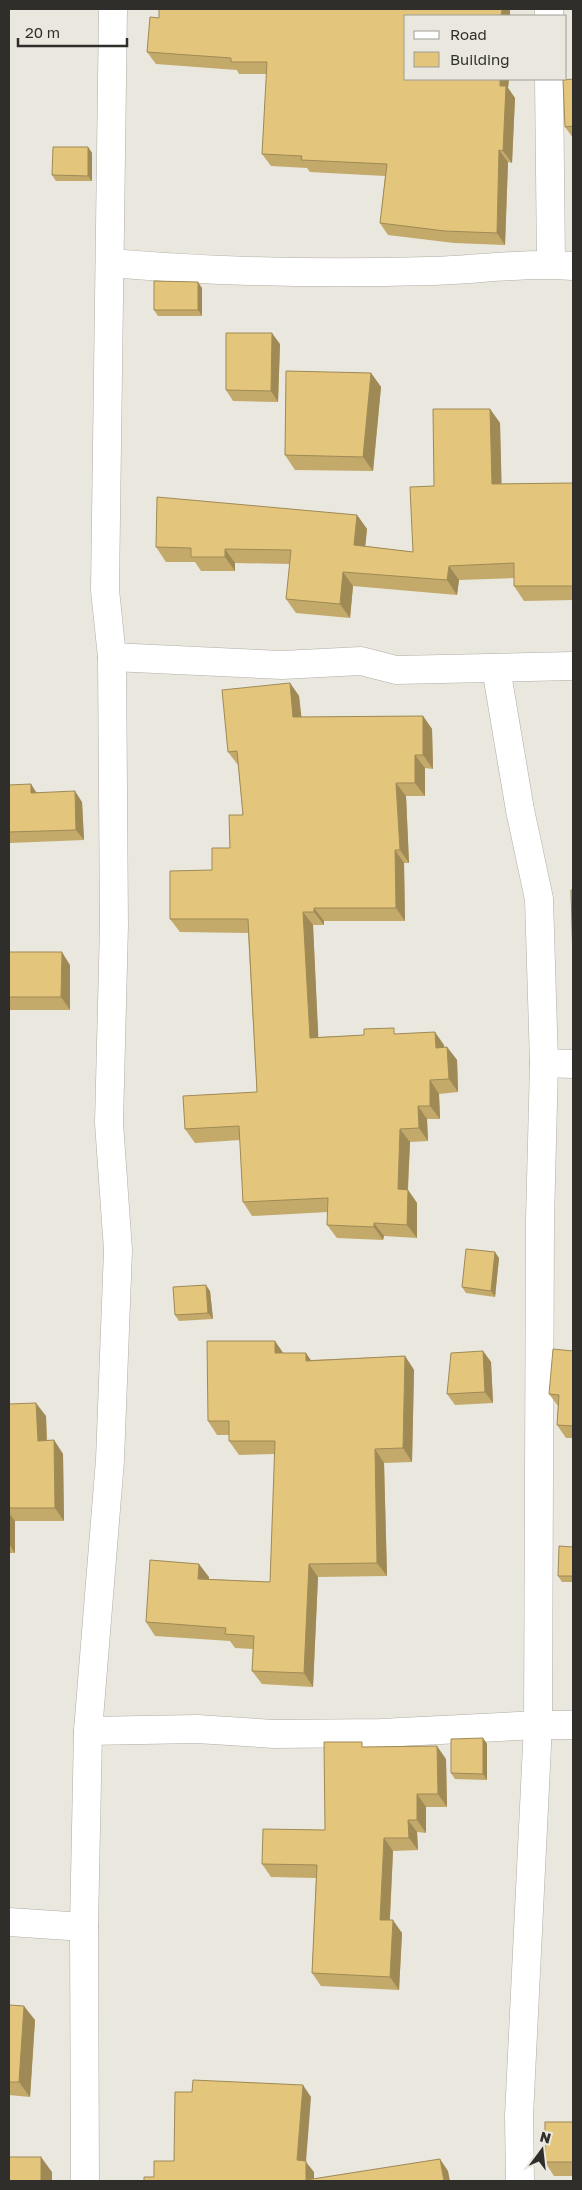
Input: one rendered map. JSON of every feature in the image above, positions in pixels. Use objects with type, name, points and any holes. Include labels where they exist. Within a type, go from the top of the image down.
[{"type":"street","points":[[85,2181],[84,1927],[88,1730],[110,1460],[118,1250],[109,1123],[114,925],[112,657],[105,590],[113,9]]},
{"type":"street","points":[[110,263],[198,271],[429,271],[562,265],[549,80]]},
{"type":"street","points":[[112,657],[282,665],[361,661],[396,670],[573,666]]},
{"type":"street","points":[[496,668],[520,810],[539,899],[544,1064],[540,1309],[538,1725],[519,2116],[520,2181]]},
{"type":"street","points":[[544,1064],[573,1064]]},
{"type":"street","points":[[88,1730],[197,1729],[274,1734],[381,1733],[573,1725]]},
{"type":"street","points":[[9,1922],[84,1927]]},
{"type":"building","points":[[159,9],[502,9],[501,15],[404,15],[404,80],[500,80],[500,86],[506,86],[503,151],[499,150],[497,233],[445,231],[380,223],[387,164],[301,160],[302,156],[262,154],[267,62],[231,62],[231,58],[147,52],[150,17],[159,18]]},
{"type":"building","points":[[573,79],[573,126],[565,127],[563,80]]},
{"type":"building","points":[[53,147],[88,147],[88,176],[52,175]]},
{"type":"building","points":[[154,281],[198,282],[198,310],[154,310]]},
{"type":"building","points":[[226,333],[272,333],[271,391],[226,390]]},
{"type":"building","points":[[286,371],[371,373],[363,457],[285,455]]},
{"type":"building","points":[[433,409],[490,409],[492,484],[573,483],[573,586],[514,586],[514,563],[449,566],[447,580],[343,572],[340,604],[286,599],[291,550],[225,549],[225,557],[191,557],[191,548],[156,547],[157,497],[357,515],[354,545],[413,552],[410,487],[434,486]]},
{"type":"building","points":[[290,683],[293,717],[423,716],[423,755],[415,755],[415,783],[396,783],[400,850],[395,850],[396,908],[314,908],[314,912],[303,912],[310,1038],[364,1035],[364,1029],[394,1028],[394,1034],[435,1032],[436,1048],[447,1047],[449,1079],[430,1080],[430,1106],[418,1106],[419,1128],[400,1129],[398,1189],[408,1190],[407,1225],[374,1223],[374,1227],[327,1225],[328,1198],[243,1202],[239,1126],[185,1129],[183,1096],[257,1092],[248,919],[170,919],[170,871],[212,870],[212,848],[230,848],[229,815],[243,815],[237,751],[228,752],[222,690]]},
{"type":"building","points":[[31,784],[31,793],[75,791],[76,830],[9,832],[9,785]]},
{"type":"building","points":[[571,890],[573,890],[573,963]]},
{"type":"building","points":[[9,952],[62,952],[61,997],[9,997]]},
{"type":"building","points":[[466,1249],[495,1252],[491,1291],[462,1287]]},
{"type":"building","points":[[206,1285],[208,1313],[175,1315],[173,1287]]},
{"type":"building","points":[[207,1341],[275,1341],[275,1353],[306,1353],[306,1361],[405,1356],[403,1448],[375,1449],[377,1563],[309,1564],[304,1673],[252,1671],[254,1636],[225,1634],[226,1628],[146,1622],[150,1560],[199,1564],[198,1579],[270,1582],[275,1441],[229,1441],[229,1421],[208,1421]]},
{"type":"building","points":[[553,1349],[573,1351],[573,1426],[557,1425],[559,1395],[549,1394]]},
{"type":"building","points":[[483,1351],[485,1392],[447,1394],[451,1353]]},
{"type":"building","points":[[36,1403],[38,1441],[54,1440],[55,1508],[9,1508],[9,1404]]},
{"type":"building","points":[[559,1546],[573,1547],[573,1576],[558,1576]]},
{"type":"building","points":[[483,1738],[483,1774],[451,1773],[451,1739]]},
{"type":"building","points":[[324,1742],[362,1742],[362,1747],[437,1746],[438,1794],[417,1794],[417,1820],[408,1820],[409,1838],[384,1838],[380,1920],[393,1920],[390,1977],[312,1973],[317,1865],[262,1864],[263,1829],[325,1830]]},
{"type":"building","points":[[9,2005],[24,2006],[19,2082],[9,2082]]},
{"type":"building","points":[[193,2080],[303,2085],[297,2160],[306,2161],[306,2180],[440,2159],[444,2181],[144,2181],[144,2177],[154,2177],[154,2161],[174,2161],[175,2092],[192,2092]]},
{"type":"building","points":[[545,2122],[573,2122],[573,2162],[545,2162]]},
{"type":"building","points":[[9,2157],[41,2157],[41,2181],[9,2181]]}]
